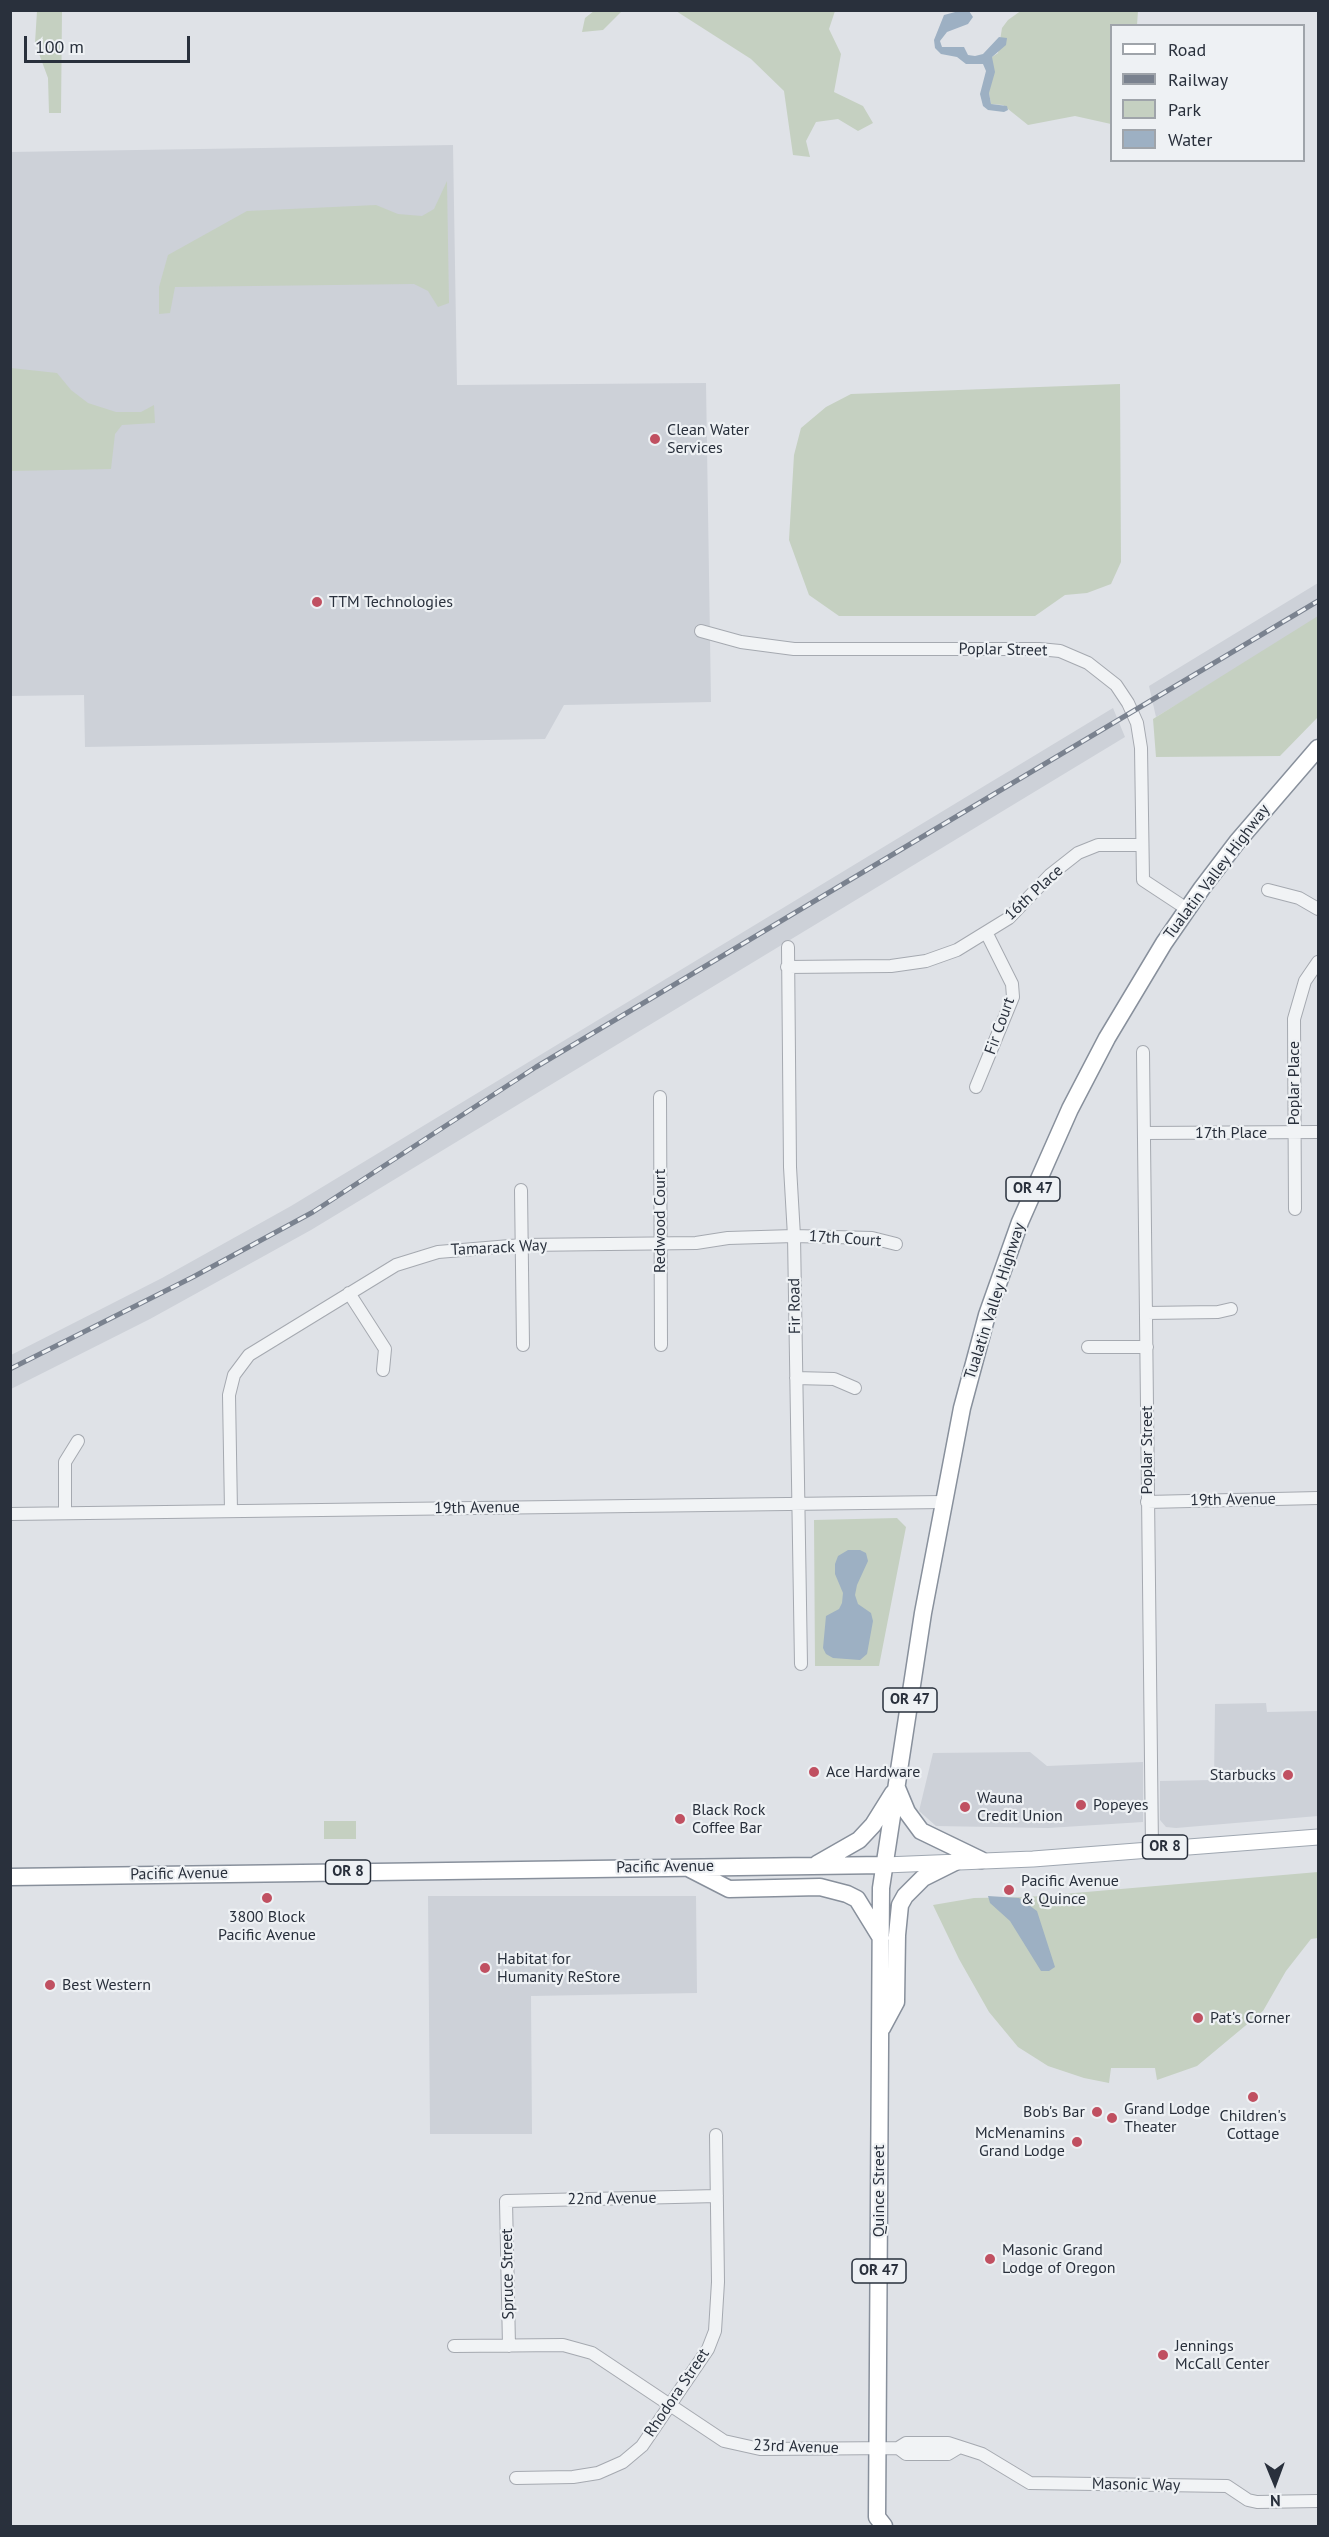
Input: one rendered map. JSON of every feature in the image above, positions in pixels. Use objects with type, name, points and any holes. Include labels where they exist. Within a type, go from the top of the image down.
[{"type":"highway","name":"Tualatin Valley Highway","points":[[885,1864],[923,1613],[962,1408],[987,1316],[1033,1190],[1070,1109],[1107,1038],[1187,909],[1237,842],[1318,748]]},
{"type":"highway","points":[[896,1787],[907,1812],[921,1831],[981,1860]]},
{"type":"highway","points":[[815,1865],[859,1840],[873,1825],[896,1787]]},
{"type":"highway","points":[[880,2031],[896,2002],[897,1916],[904,1896],[933,1871],[955,1862]]},
{"type":"highway","name":"Pacific Avenue","points":[[10,1877],[885,1864]]},
{"type":"highway","name":"Quince Street","points":[[877,2523],[881,1939],[885,1864]]},
{"type":"highway","points":[[686,1867],[729,1889],[820,1887],[847,1894],[856,1899],[881,1939]]},
{"type":"main road","name":"Pacific Avenue","points":[[885,1864],[1033,1859],[1152,1848],[1318,1837]]},
{"type":"street","name":"Poplar Street","points":[[701,631],[741,642],[783,648],[1039,649],[1060,651],[1088,663],[1116,685],[1137,723],[1141,748],[1143,880],[1187,909]]},
{"type":"street","name":"16th Place","points":[[787,967],[891,966],[926,961],[957,950],[987,934],[1009,918],[1050,875],[1078,853],[1098,845],[1141,844]]},
{"type":"street","points":[[1268,890],[1299,898],[1318,909]]},
{"type":"street","name":"Fir Court","points":[[976,1087],[1013,997],[1012,984],[987,934]]},
{"type":"street","name":"Fir Road","points":[[788,947],[790,1167],[794,1236],[801,1664]]},
{"type":"street","name":"Poplar Place","points":[[1295,1209],[1294,1019],[1305,981],[1318,962]]},
{"type":"street","name":"Poplar Street","points":[[1143,1052],[1152,1848]]},
{"type":"street","name":"Redwood Court","points":[[660,1097],[661,1346]]},
{"type":"street","name":"17th Place","points":[[1144,1134],[1318,1132]]},
{"type":"street","points":[[521,1190],[523,1345]]},
{"type":"street","name":"Tamarack Way","points":[[231,1511],[230,1395],[234,1375],[249,1355],[396,1265],[438,1252],[522,1245],[661,1244],[794,1236]]},
{"type":"street","name":"17th Court","points":[[794,1236],[872,1238],[896,1244]]},
{"type":"street","points":[[349,1293],[385,1349],[382,1370]]},
{"type":"street","points":[[1146,1313],[1218,1312],[1231,1309]]},
{"type":"street","points":[[1088,1347],[1147,1347]]},
{"type":"street","points":[[796,1378],[834,1379],[855,1388]]},
{"type":"street","points":[[65,1513],[65,1462],[78,1441]]},
{"type":"street","name":"19th Avenue","points":[[1147,1502],[1318,1498]]},
{"type":"street","name":"19th Avenue","points":[[10,1514],[943,1502]]},
{"type":"street","name":"Rhodora Street","points":[[516,2478],[573,2477],[598,2473],[623,2463],[642,2446],[708,2349],[715,2331],[718,2282],[716,2135]]},
{"type":"street","name":"22nd Avenue","points":[[506,2202],[717,2196]]},
{"type":"street","name":"Spruce Street","points":[[506,2202],[509,2346]]},
{"type":"street","name":"23rd Avenue","points":[[454,2346],[563,2345],[592,2354],[669,2407],[724,2441],[760,2449],[878,2448]]},
{"type":"street","name":"Masonic Way","points":[[878,2448],[898,2448],[906,2443],[948,2443],[982,2454],[1030,2483],[1227,2486],[1248,2500],[1257,2502],[1318,2501]]},
{"type":"shaded area","points":[[453,145],[457,385],[706,383],[711,702],[564,705],[545,739],[85,747],[84,695],[11,696],[10,152]]},
{"type":"shaded area","points":[[1318,583],[1318,619],[1156,717],[1149,686]]},
{"type":"shaded area","points":[[1113,708],[1125,737],[311,1230],[150,1319],[11,1389],[11,1355],[162,1278],[291,1206]]},
{"type":"shaded area","points":[[1266,1703],[1267,1712],[1318,1711],[1318,1816],[1166,1827],[1160,1820],[1160,1781],[1214,1780],[1215,1704]]},
{"type":"shaded area","points":[[1030,1752],[1047,1766],[1143,1762],[1143,1822],[1048,1828],[936,1826],[919,1811],[933,1753]]},
{"type":"shaded area","points":[[428,1896],[696,1896],[697,1993],[531,1996],[532,2134],[430,2134]]},
{"type":"green space","points":[[1022,10],[1138,11],[1137,24],[1110,24],[1110,124],[1075,116],[1028,125],[1003,105],[991,104],[989,93],[992,57],[998,53],[1002,28],[1008,20]]},
{"type":"green space","points":[[37,11],[62,11],[61,113],[49,113],[48,78],[35,43]]},
{"type":"green space","points":[[594,11],[622,11],[603,30],[582,32],[585,18]]},
{"type":"green space","points":[[676,11],[835,11],[829,29],[841,54],[834,92],[863,106],[873,123],[858,131],[838,119],[816,122],[806,141],[810,157],[793,155],[784,91],[751,59]]},
{"type":"green space","points":[[447,181],[449,303],[438,307],[428,291],[414,284],[175,287],[170,313],[159,314],[159,287],[168,255],[247,211],[376,205],[398,214],[422,216],[434,209]]},
{"type":"green space","points":[[11,368],[57,373],[71,390],[88,403],[116,412],[141,412],[154,405],[155,423],[122,425],[115,434],[111,469],[11,471]]},
{"type":"green space","points":[[1120,384],[1121,562],[1111,584],[1087,593],[1065,595],[1035,616],[839,616],[809,595],[789,540],[794,455],[801,428],[826,407],[851,394]]},
{"type":"green space","points":[[1318,616],[1318,717],[1280,756],[1156,757],[1153,719]]},
{"type":"green space","points":[[897,1518],[906,1527],[879,1666],[815,1666],[814,1520]]},
{"type":"green space","points":[[324,1821],[356,1821],[356,1839],[324,1839]]},
{"type":"green space","points":[[1318,1872],[1318,1938],[1311,1939],[1286,1971],[1263,2011],[1197,2066],[1157,2080],[1155,2068],[1111,2068],[1109,2083],[1084,2078],[1048,2066],[1018,2047],[989,2012],[959,1959],[933,1905],[974,1898],[1028,1897]]},
{"type":"water","points":[[969,11],[973,17],[968,24],[947,32],[940,41],[942,47],[964,47],[968,55],[975,56],[983,54],[999,37],[1007,38],[1006,45],[992,57],[995,72],[989,93],[991,104],[1007,106],[1008,110],[1004,112],[988,110],[983,106],[980,94],[986,71],[983,64],[966,64],[957,57],[941,54],[935,48],[934,40],[944,15]]},
{"type":"water","points":[[848,1550],[860,1550],[866,1553],[868,1561],[855,1595],[858,1604],[871,1613],[873,1621],[867,1654],[860,1660],[833,1658],[826,1654],[823,1648],[826,1616],[839,1609],[842,1603],[843,1593],[835,1574],[835,1564],[838,1556]]},
{"type":"water","points":[[988,1896],[1019,1898],[1037,1911],[1055,1967],[1049,1971],[1041,1971],[1010,1921],[990,1903]]},
{"type":"railway","points":[[10,1369],[193,1277],[313,1212],[536,1067],[1318,601]]},
{"type":"place","name":"Clean Water Services","points":[[655,439]]},
{"type":"place","name":"TTM Technologies","points":[[317,602]]},
{"type":"place","name":"Ace Hardware","points":[[814,1772]]},
{"type":"place","name":"Starbucks","points":[[1288,1775]]},
{"type":"place","name":"Popeyes","points":[[1081,1805]]},
{"type":"place","name":"Wauna Credit Union","points":[[965,1807]]},
{"type":"place","name":"Black Rock Coffee Bar","points":[[680,1819]]},
{"type":"place","name":"Pacific Avenue & Quince","points":[[1009,1890]]},
{"type":"place","name":"3800 Block Pacific Avenue","points":[[267,1898]]},
{"type":"place","name":"Habitat for Humanity ReStore","points":[[485,1968]]},
{"type":"place","name":"Best Western","points":[[50,1985]]},
{"type":"place","name":"Pat's Corner","points":[[1198,2018]]},
{"type":"place","name":"Children's Cottage","points":[[1253,2097]]},
{"type":"place","name":"Bob's Bar","points":[[1097,2112]]},
{"type":"place","name":"Grand Lodge Theater","points":[[1112,2118]]},
{"type":"place","name":"McMenamins Grand Lodge","points":[[1077,2142]]},
{"type":"place","name":"Masonic Grand Lodge of Oregon","points":[[990,2259]]},
{"type":"place","name":"Jennings McCall Center","points":[[1163,2355]]}]
